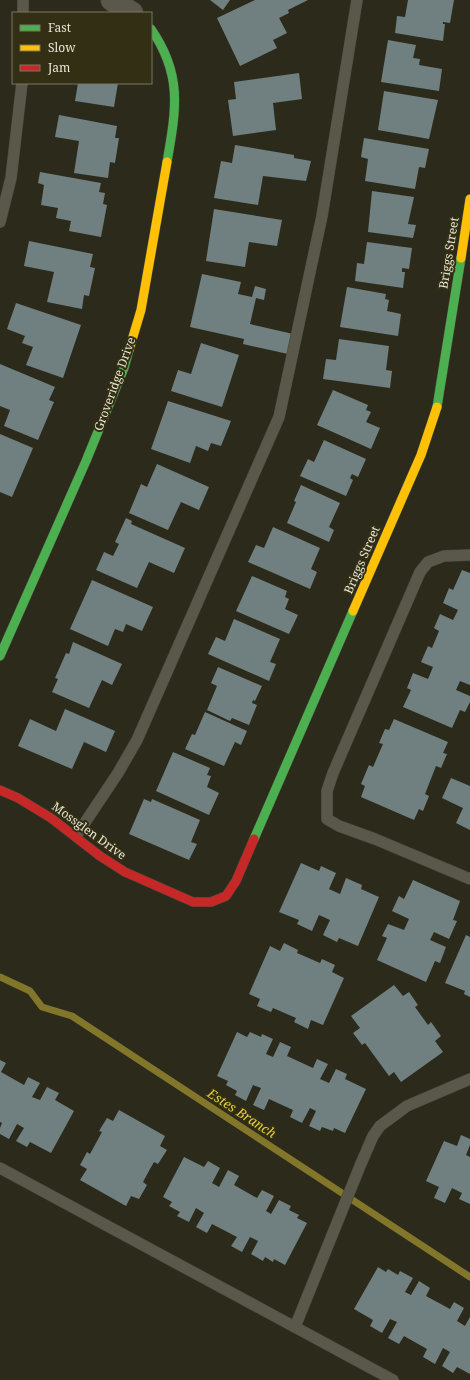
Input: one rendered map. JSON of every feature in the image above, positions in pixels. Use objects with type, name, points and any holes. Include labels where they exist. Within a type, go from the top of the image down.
[{"type":"street","points":[[112,0],[130,12]]},
{"type":"street","name":"Groveridge Drive","points":[[0,656],[86,460],[124,368],[141,310],[175,118],[176,88],[171,64],[162,43],[152,30]]},
{"type":"street","name":"Briggs Street","points":[[210,903],[225,897],[236,881],[421,455],[436,412],[470,199]]},
{"type":"street","name":"Mossglen Drive","points":[[0,790],[18,798],[51,818],[100,856],[125,872],[189,901],[200,904],[210,903]]},
{"type":"lane","points":[[23,0],[23,12]]},
{"type":"lane","points":[[76,836],[118,773],[137,740],[279,417],[322,216],[357,0]]},
{"type":"lane","points":[[0,222],[11,178],[22,84]]},
{"type":"lane","points":[[470,555],[444,556],[428,562],[420,572],[333,773],[327,791],[327,819],[339,826],[375,839],[470,879]]},
{"type":"lane","points":[[295,1327],[360,1166],[373,1136],[380,1126],[407,1106],[470,1079]]},
{"type":"lane","points":[[0,1168],[393,1380]]},
{"type":"building","points":[[210,0],[230,0],[223,10]]},
{"type":"building","points":[[255,0],[308,0],[288,10],[289,13],[279,18],[287,33],[273,40],[277,48],[240,66],[217,18]]},
{"type":"building","points":[[408,0],[454,0],[450,23],[443,22],[443,24],[445,24],[443,41],[395,33],[397,16],[405,17]]},
{"type":"building","points":[[388,40],[416,45],[413,58],[420,59],[419,65],[442,69],[439,91],[381,82]]},
{"type":"building","points":[[299,73],[302,99],[273,103],[276,130],[233,136],[228,100],[236,99],[234,82]]},
{"type":"building","points":[[78,84],[118,84],[114,107],[75,101]]},
{"type":"building","points":[[384,91],[438,100],[429,139],[378,130]]},
{"type":"building","points":[[59,115],[117,126],[115,138],[119,138],[115,163],[110,162],[108,178],[74,173],[79,141],[55,137]]},
{"type":"building","points":[[364,138],[429,149],[425,168],[419,167],[415,189],[365,181],[368,159],[361,157]]},
{"type":"building","points":[[235,145],[294,155],[294,158],[311,161],[306,181],[263,176],[258,205],[214,198],[221,161],[232,163]]},
{"type":"building","points":[[40,172],[101,183],[99,192],[105,193],[103,204],[107,205],[101,237],[69,231],[71,221],[56,218],[58,208],[41,205],[44,185],[38,183]]},
{"type":"building","points":[[372,191],[414,197],[408,224],[416,225],[413,238],[368,232]]},
{"type":"building","points":[[214,209],[282,220],[277,246],[249,242],[245,267],[206,261]]},
{"type":"building","points":[[29,241],[93,254],[90,267],[95,268],[89,296],[84,295],[82,309],[47,302],[54,272],[24,266]]},
{"type":"building","points":[[367,242],[412,248],[409,269],[402,268],[402,272],[405,272],[403,288],[355,281],[357,263],[364,264]]},
{"type":"building","points":[[202,274],[241,282],[238,294],[252,297],[255,286],[266,289],[264,300],[256,298],[250,324],[293,334],[288,354],[243,344],[244,339],[190,327]]},
{"type":"building","points":[[347,287],[386,294],[385,299],[389,300],[387,311],[401,314],[398,336],[340,327]]},
{"type":"building","points":[[16,303],[81,325],[63,378],[26,365],[33,347],[22,343],[25,336],[7,329]]},
{"type":"building","points":[[339,339],[389,346],[386,370],[392,371],[390,388],[323,379],[326,359],[336,360]]},
{"type":"building","points":[[201,343],[239,355],[222,407],[171,391],[178,370],[191,374]]},
{"type":"building","points":[[0,364],[55,387],[49,400],[54,402],[38,440],[4,426],[10,410],[0,406]]},
{"type":"building","points":[[333,390],[368,405],[366,410],[371,412],[366,422],[380,428],[371,449],[317,425]]},
{"type":"building","points":[[168,401],[231,421],[221,446],[211,443],[208,451],[196,446],[190,463],[151,449]]},
{"type":"building","points":[[0,434],[33,448],[12,497],[0,492]]},
{"type":"building","points":[[324,440],[366,459],[358,477],[352,474],[350,478],[353,480],[346,496],[300,476],[308,459],[314,462]]},
{"type":"building","points":[[157,464],[209,487],[199,510],[181,502],[168,530],[129,513],[141,484],[147,487]]},
{"type":"building","points":[[301,485],[340,503],[329,527],[334,530],[329,542],[287,523]]},
{"type":"building","points":[[126,518],[132,521],[131,524],[185,548],[174,573],[149,562],[137,588],[96,570],[104,552],[113,556],[119,544],[115,542]]},
{"type":"building","points":[[273,527],[320,548],[311,569],[317,572],[310,589],[248,562],[256,545],[264,548]]},
{"type":"building","points":[[462,570],[470,573],[470,685],[460,681],[456,690],[470,696],[470,702],[465,712],[460,710],[452,728],[403,707],[411,690],[407,688],[413,673],[428,679],[433,667],[421,662],[428,646],[432,648],[439,631],[434,628],[440,614],[453,620],[458,610],[443,603],[449,588],[453,590]]},
{"type":"building","points":[[252,576],[287,591],[285,597],[289,599],[285,609],[298,615],[289,634],[236,611]]},
{"type":"building","points":[[92,580],[153,607],[142,631],[126,624],[123,632],[115,629],[108,646],[70,629]]},
{"type":"building","points":[[234,619],[280,639],[270,662],[276,664],[269,681],[208,654],[216,637],[225,641]]},
{"type":"building","points":[[73,642],[122,664],[112,685],[102,680],[89,708],[52,692],[58,679],[55,678],[66,653],[69,654]]},
{"type":"building","points":[[218,667],[262,686],[255,701],[253,700],[252,703],[257,705],[249,725],[232,718],[230,721],[207,710],[217,686],[211,683]]},
{"type":"building","points":[[65,709],[115,731],[106,752],[84,742],[72,769],[18,746],[30,719],[56,731]]},
{"type":"building","points":[[205,712],[247,731],[241,745],[235,742],[224,766],[185,749],[192,734],[195,735]]},
{"type":"building","points":[[394,719],[448,742],[443,753],[447,754],[441,768],[436,766],[425,794],[429,796],[423,811],[419,809],[414,820],[361,797],[365,786],[361,784],[369,765],[373,767],[383,744],[379,743],[385,729],[389,730]]},
{"type":"building","points":[[173,752],[210,768],[207,775],[211,776],[207,787],[219,793],[209,815],[156,791]]},
{"type":"building","points":[[451,778],[470,786],[470,830],[456,823],[463,808],[442,798]]},
{"type":"building","points":[[144,799],[151,802],[152,799],[200,820],[191,842],[197,844],[189,860],[129,834]]},
{"type":"building","points":[[301,863],[319,871],[321,866],[336,873],[329,889],[340,894],[346,878],[362,885],[361,889],[379,897],[358,946],[339,938],[337,942],[323,935],[330,920],[319,915],[312,931],[297,924],[299,920],[279,912]]},
{"type":"building","points":[[413,880],[460,901],[453,920],[457,921],[449,939],[434,932],[430,940],[446,947],[440,963],[435,961],[426,982],[377,960],[387,938],[382,936],[388,924],[404,930],[409,919],[392,911],[399,896],[404,899]]},
{"type":"building","points":[[466,935],[470,937],[470,997],[464,994],[465,991],[445,983]]},
{"type":"building","points":[[284,943],[298,950],[297,953],[320,963],[322,959],[335,965],[332,972],[344,978],[323,1025],[311,1020],[308,1029],[294,1022],[296,1018],[273,1008],[271,1012],[257,1006],[260,999],[249,994],[270,946],[280,951]]},
{"type":"building","points":[[394,985],[403,996],[409,992],[418,1005],[415,1007],[428,1025],[431,1022],[441,1036],[435,1041],[443,1052],[401,1082],[394,1072],[389,1076],[365,1043],[362,1045],[353,1033],[360,1028],[351,1016]]},
{"type":"building","points":[[237,1032],[247,1037],[250,1032],[261,1037],[262,1034],[273,1039],[266,1054],[273,1057],[280,1042],[291,1047],[287,1056],[313,1068],[317,1059],[328,1064],[320,1079],[329,1083],[336,1069],[347,1074],[345,1079],[366,1089],[345,1133],[334,1128],[333,1131],[322,1127],[320,1131],[309,1126],[316,1111],[310,1108],[302,1123],[290,1117],[293,1110],[269,1099],[264,1110],[253,1105],[261,1088],[253,1085],[246,1101],[235,1095],[237,1091],[226,1085],[228,1081],[217,1076]]},
{"type":"building","points":[[0,1060],[6,1063],[1,1072],[24,1085],[28,1077],[40,1083],[32,1097],[40,1100],[47,1087],[59,1093],[55,1100],[74,1111],[51,1153],[30,1142],[27,1147],[16,1141],[24,1128],[17,1124],[9,1139],[0,1134],[2,1123],[0,1122]]},
{"type":"building","points":[[119,1110],[165,1136],[160,1146],[167,1150],[158,1164],[154,1162],[150,1169],[143,1182],[147,1185],[139,1199],[131,1196],[126,1206],[80,1180],[87,1169],[80,1165],[87,1152],[90,1154],[102,1132],[99,1131],[107,1118],[113,1121]]},
{"type":"building","points":[[461,1135],[470,1139],[470,1145],[466,1155],[470,1157],[470,1204],[459,1199],[462,1193],[452,1188],[445,1203],[434,1198],[439,1187],[426,1181],[444,1141],[457,1146]]},
{"type":"building","points":[[184,1157],[204,1167],[208,1161],[220,1168],[212,1183],[219,1187],[228,1170],[239,1176],[234,1185],[257,1198],[262,1190],[274,1196],[266,1211],[271,1214],[279,1200],[291,1206],[289,1210],[299,1215],[297,1218],[307,1223],[285,1265],[274,1259],[273,1262],[265,1257],[263,1261],[251,1254],[258,1241],[250,1237],[242,1252],[231,1246],[237,1237],[212,1224],[207,1233],[196,1227],[204,1213],[196,1208],[189,1222],[177,1216],[180,1212],[169,1206],[172,1202],[163,1197]]},
{"type":"building","points":[[378,1267],[386,1272],[388,1269],[398,1275],[400,1271],[413,1278],[405,1292],[411,1295],[419,1281],[430,1288],[426,1296],[450,1309],[454,1302],[464,1308],[457,1321],[465,1326],[470,1317],[470,1374],[457,1367],[453,1373],[442,1366],[450,1352],[443,1348],[435,1364],[423,1357],[427,1349],[404,1336],[399,1344],[388,1338],[397,1322],[390,1319],[382,1333],[370,1326],[373,1320],[354,1309]]},
{"type":"waterway","name":"Estes Branch","points":[[0,977],[30,991],[42,1007],[72,1016],[470,1277]]},
{"type":"traffic: fast","points":[[152,31],[168,62],[174,93],[173,126],[167,162]]},
{"type":"traffic: fast","points":[[437,407],[461,258]]},
{"type":"traffic: fast","points":[[0,656],[86,461],[124,368],[129,350]]},
{"type":"traffic: fast","points":[[254,839],[353,611]]},
{"type":"traffic: slow","points":[[129,350],[141,310],[167,162]]},
{"type":"traffic: slow","points":[[461,258],[470,199]]},
{"type":"traffic: slow","points":[[353,611],[421,455],[437,407]]},
{"type":"traffic: jam","points":[[0,790],[18,798],[51,818],[100,856],[125,872],[193,902],[211,902],[226,896],[236,881],[254,839]]}]
